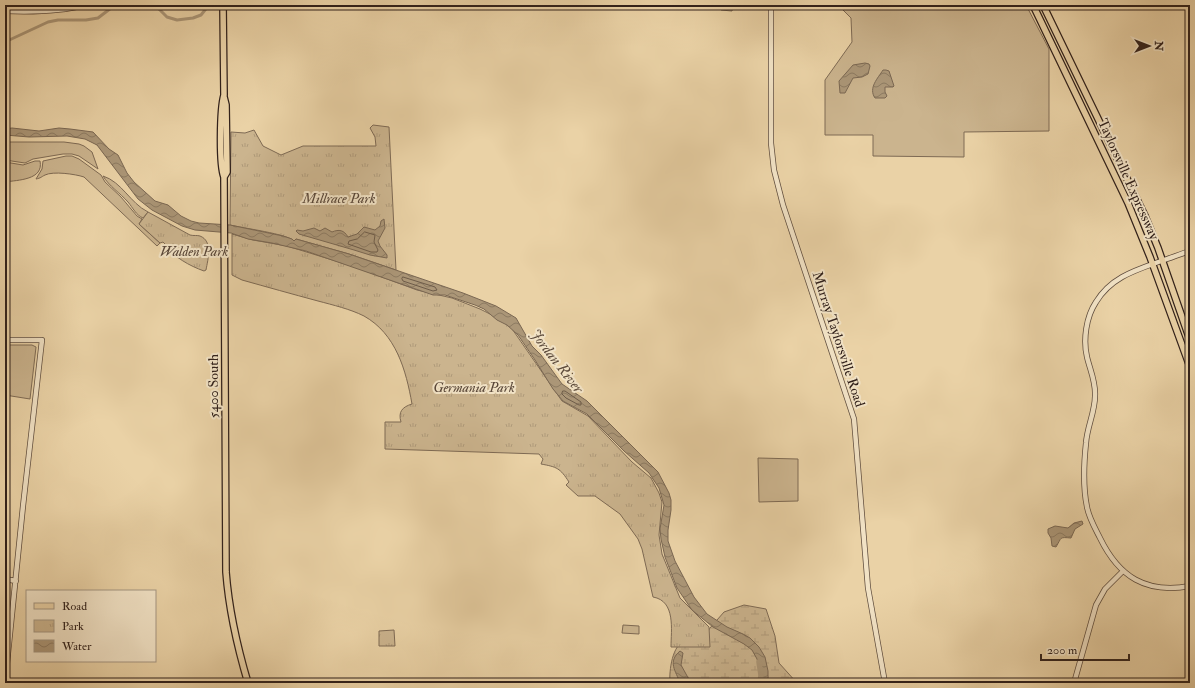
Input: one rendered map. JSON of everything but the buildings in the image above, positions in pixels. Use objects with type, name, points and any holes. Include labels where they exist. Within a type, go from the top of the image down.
[{"type":"main road","name":"5400 South","points":[[224,5],[224,95],[226,105],[224,136],[227,172],[224,177],[226,554],[228,595],[238,649],[248,683]]},
{"type":"main road","name":"Taylorsville Expressway","points":[[1033,5],[1135,219],[1190,367]]},
{"type":"main road","name":"Taylorsville Expressway","points":[[1043,5],[1151,229],[1190,340]]},
{"type":"street","points":[[5,11],[52,10],[85,5]]},
{"type":"street","name":"Murray Taylorsville Road","points":[[771,5],[771,143],[774,170],[783,204],[854,419],[868,588],[885,683]]},
{"type":"street","points":[[1190,251],[1122,276],[1104,291],[1096,301],[1092,309],[1085,338],[1086,353],[1093,377],[1095,394],[1094,408],[1086,441],[1086,493],[1087,507],[1095,529],[1115,563],[1136,580],[1170,589],[1190,586]]},
{"type":"street","points":[[5,340],[42,340],[5,683]]},
{"type":"street","points":[[1074,683],[1096,605],[1105,589],[1123,571]]},
{"type":"street","points":[[5,579],[16,580]]},
{"type":"green space","points":[[686,5],[733,5],[732,11],[720,9],[686,9]]},
{"type":"green space","points":[[838,5],[1026,5],[1049,49],[1049,131],[964,132],[964,157],[873,156],[873,135],[825,135],[825,80],[852,42],[851,18]]},
{"type":"green space","name":"Millrace Park","points":[[373,125],[389,127],[396,270],[349,254],[296,239],[294,241],[283,236],[230,225],[231,132],[245,133],[254,130],[263,146],[281,155],[303,146],[376,146],[375,137],[370,128]]},
{"type":"green space","points":[[5,142],[64,142],[79,144],[92,152],[98,169],[79,156],[72,154],[33,159],[25,163],[5,160]]},
{"type":"green space","points":[[72,156],[79,159],[101,175],[105,182],[121,197],[137,216],[142,219],[139,224],[160,243],[157,246],[84,177],[53,173],[36,179],[42,169],[43,161]]},
{"type":"green space","points":[[40,161],[40,167],[38,172],[34,175],[29,178],[5,182],[5,162],[23,165]]},
{"type":"green space","points":[[103,176],[116,183],[136,203],[148,212],[143,218],[136,213],[128,202],[108,183]]},
{"type":"green space","name":"Walden Park","points":[[148,212],[190,235],[204,238],[207,242],[209,251],[206,270],[204,271],[199,269],[182,260],[172,253],[163,242],[160,243],[139,224]]},
{"type":"green space","name":"Germania Park","points":[[232,234],[253,240],[287,246],[352,266],[417,290],[452,298],[480,309],[508,323],[562,401],[588,416],[632,462],[651,478],[662,502],[659,535],[662,554],[680,598],[709,627],[710,647],[671,647],[671,617],[669,610],[666,604],[653,597],[642,549],[638,539],[620,514],[595,496],[578,496],[566,485],[569,482],[558,469],[541,464],[543,459],[539,454],[385,449],[385,422],[401,422],[400,415],[403,408],[412,404],[403,366],[392,343],[375,324],[364,316],[347,309],[242,280],[232,275]]},
{"type":"green space","points":[[5,345],[32,345],[36,347],[30,399],[5,395]]},
{"type":"green space","points":[[758,458],[798,459],[798,501],[759,502]]},
{"type":"green space","points":[[744,605],[766,609],[775,636],[779,663],[797,683],[670,683],[672,658],[677,647],[688,639],[705,637],[710,628],[724,612]]},
{"type":"green space","points":[[623,625],[639,626],[639,634],[622,633]]},
{"type":"green space","points":[[394,630],[395,646],[379,646],[379,631]]},
{"type":"water","points":[[865,63],[869,64],[870,66],[868,74],[862,77],[853,78],[845,93],[840,93],[839,81],[853,65]]},
{"type":"water","points":[[883,70],[889,71],[894,86],[885,87],[887,96],[885,98],[875,98],[873,94],[873,87]]},
{"type":"water","points":[[12,128],[39,131],[59,128],[93,132],[109,149],[118,155],[127,173],[134,182],[155,201],[168,205],[181,216],[191,221],[230,225],[283,236],[294,241],[296,239],[349,254],[463,293],[496,306],[516,318],[532,346],[541,355],[562,384],[587,401],[658,472],[671,500],[668,541],[675,561],[694,597],[707,614],[727,627],[750,638],[759,647],[765,657],[768,671],[768,683],[760,683],[760,670],[757,659],[752,650],[713,627],[692,610],[677,588],[665,557],[661,539],[660,529],[664,505],[659,488],[649,473],[624,451],[587,414],[563,401],[553,389],[518,335],[507,325],[497,320],[484,309],[475,305],[445,295],[433,295],[306,251],[248,239],[231,233],[195,230],[182,226],[152,210],[138,199],[97,145],[85,139],[67,136],[29,137],[5,135],[5,129]]},
{"type":"water","points":[[384,219],[385,228],[378,241],[387,255],[387,258],[370,255],[299,234],[296,231],[314,228],[320,231],[325,228],[332,232],[341,231],[348,237],[357,234],[364,227],[375,230],[380,226],[381,221]]},
{"type":"water","points":[[1082,521],[1083,524],[1075,529],[1071,538],[1060,539],[1056,547],[1052,546],[1048,529],[1055,526],[1068,528],[1074,523]]},
{"type":"water","points":[[680,651],[683,653],[681,665],[691,683],[680,683],[675,671],[673,663],[674,659]]},
{"type":"waterway","points":[[5,42],[48,22],[98,18],[115,5]]},
{"type":"waterway","points":[[155,5],[167,17],[177,20],[193,18],[201,15],[209,5]]},
{"type":"waterway","name":"Jordan River","points":[[759,662],[761,675],[760,683]]}]
